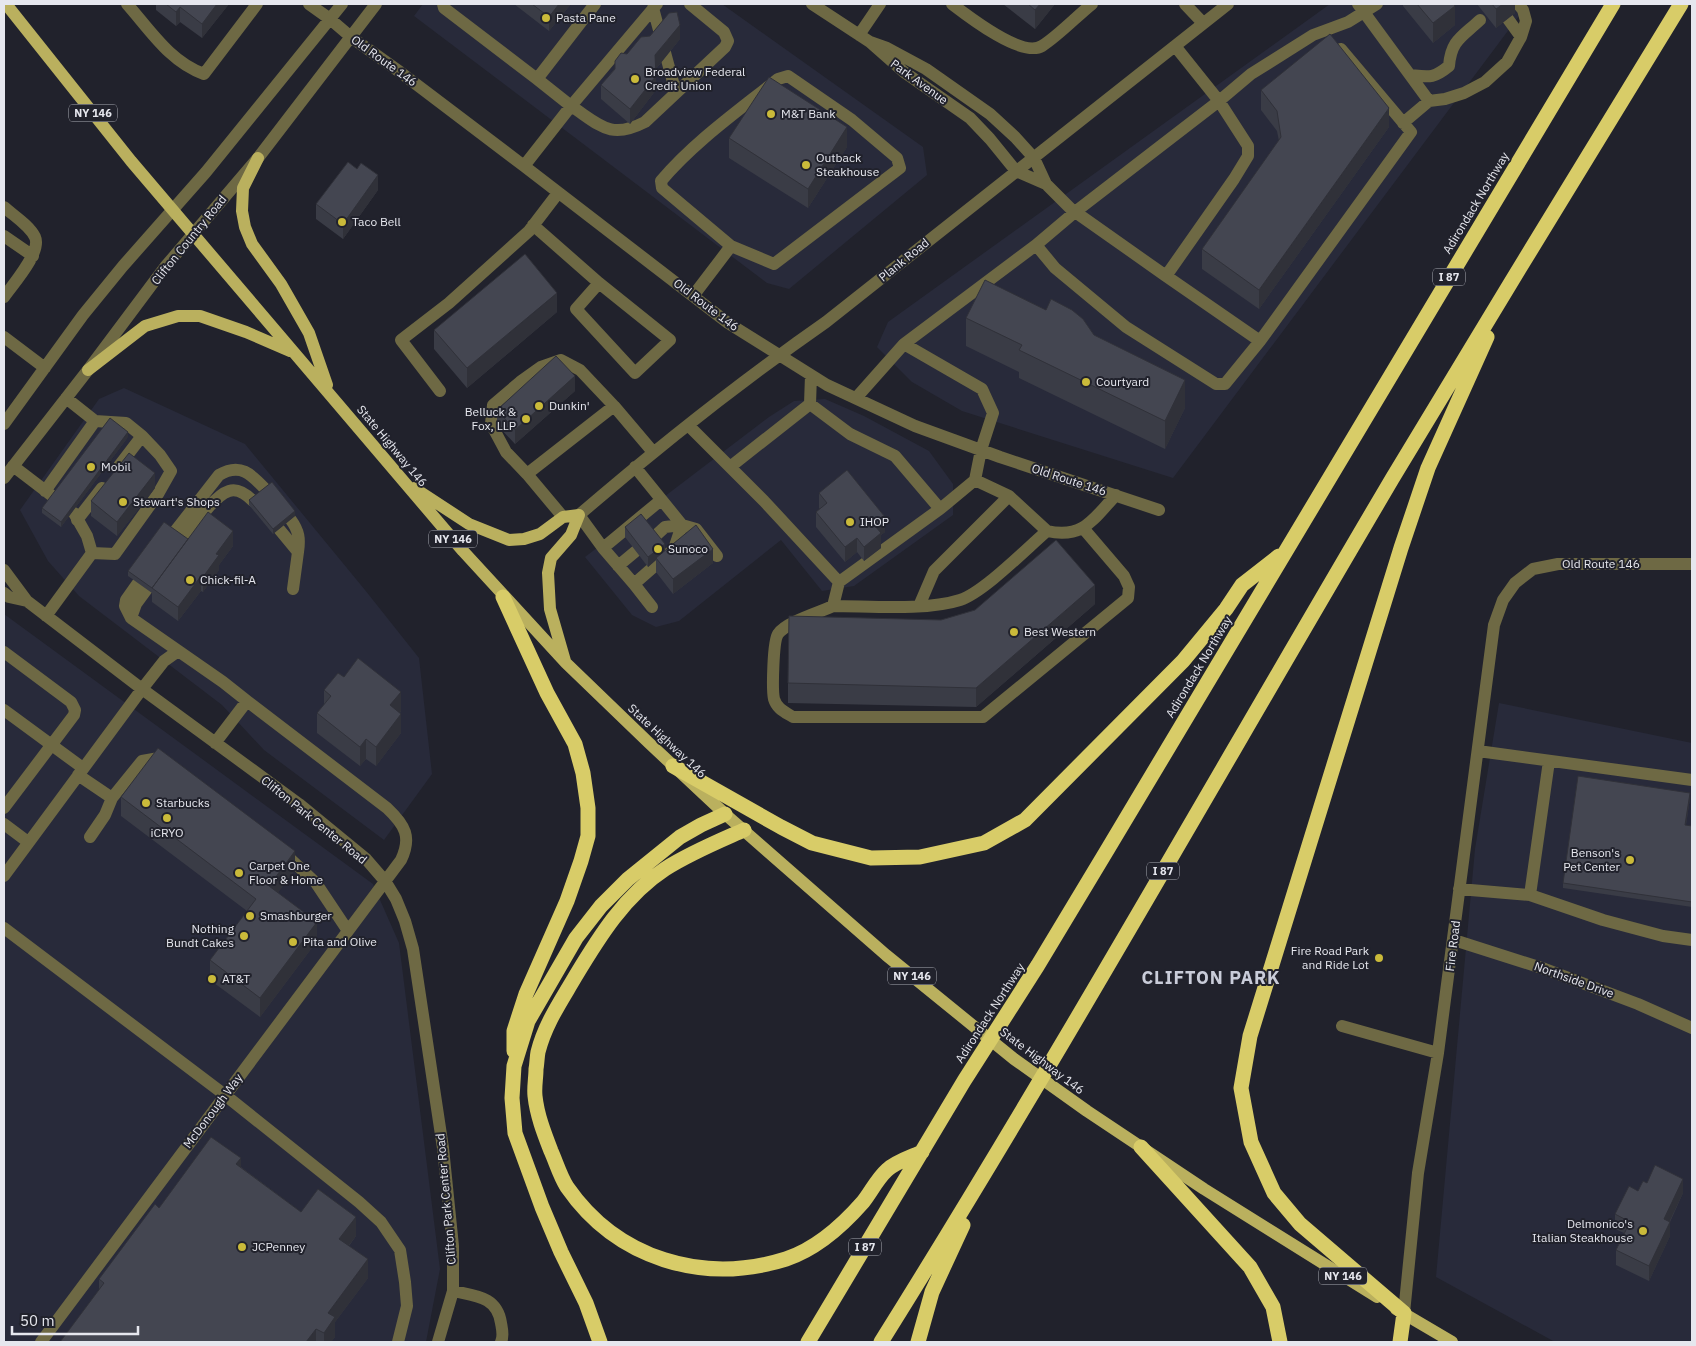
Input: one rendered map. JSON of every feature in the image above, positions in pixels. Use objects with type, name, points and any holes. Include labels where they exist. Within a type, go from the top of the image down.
[{"type":"highway","name":"Adirondack Northway","points":[[808,1342],[964,1081],[1038,965],[1613,4]]},
{"type":"highway","name":"I 87","points":[[881,1342],[997,1154],[1392,480],[1515,274],[1558,208],[1681,4]]},
{"type":"highway","points":[[1400,1342],[1404,1313],[1300,1224],[1274,1193],[1251,1142],[1241,1088],[1250,1036],[1401,548],[1428,468],[1515,274]]},
{"type":"highway","points":[[673,766],[812,843],[871,858],[920,857],[984,843],[1025,820],[1183,661],[1226,609],[1242,586],[1286,551]]},
{"type":"highway","points":[[503,597],[547,692],[575,744],[583,773],[588,808],[588,836],[581,861],[567,901],[526,994],[514,1031],[512,1098],[515,1133],[542,1207],[586,1303],[600,1342]]},
{"type":"highway","points":[[514,1066],[528,1021],[576,938],[601,906],[628,879],[680,837],[725,814]]},
{"type":"highway","points":[[744,830],[687,856],[663,870],[639,890],[616,915],[593,946],[553,1014],[538,1053],[535,1094],[544,1133],[566,1186],[592,1217],[626,1244],[661,1260],[695,1268],[732,1270],[788,1258],[819,1243],[863,1202],[888,1169],[922,1152]]},
{"type":"highway","points":[[1141,1147],[1250,1267],[1273,1307],[1280,1342]]},
{"type":"highway","points":[[918,1342],[932,1292],[997,1154]]},
{"type":"main road","name":"State Highway 146","points":[[6,4],[131,161],[503,597],[566,663],[673,766],[725,814],[886,954],[1014,1059],[1141,1147],[1281,1238],[1452,1342]]},
{"type":"main road","points":[[258,158],[243,188],[242,211],[245,226],[252,244],[281,284],[309,333],[329,392]]},
{"type":"main road","points":[[88,370],[145,326],[178,316],[200,316],[294,352]]},
{"type":"main road","points":[[404,480],[469,524],[509,540],[524,539],[540,534],[563,517],[579,516],[571,535],[552,558],[548,573],[550,608],[566,663]]},
{"type":"street","points":[[128,4],[174,58],[204,74],[257,4]]},
{"type":"street","name":"Old Route 146","points":[[309,4],[728,323],[811,376],[915,426],[1159,510]]},
{"type":"street","points":[[4,424],[83,315],[117,273],[206,172],[342,4]]},
{"type":"street","name":"Clifton Country Road","points":[[4,478],[165,267],[258,158],[376,4]]},
{"type":"street","points":[[443,4],[444,8],[571,106],[606,129],[619,131],[632,129],[645,122],[725,47],[728,42],[724,32],[690,4]]},
{"type":"street","points":[[537,79],[595,4]]},
{"type":"street","name":"Park Avenue","points":[[812,4],[864,39],[904,72],[970,118],[1016,171]]},
{"type":"street","points":[[880,4],[864,39],[911,60],[990,114],[1034,158],[1046,184]]},
{"type":"street","points":[[952,4],[989,30],[1026,49],[1041,47],[1092,4]]},
{"type":"street","points":[[1185,4],[1204,23]]},
{"type":"street","name":"Plank Road","points":[[579,516],[653,452],[778,356],[826,322],[1228,4]]},
{"type":"street","points":[[856,398],[904,344],[1036,245],[1075,212],[1219,101],[1251,74],[1313,35],[1348,22],[1361,8],[1377,4]]},
{"type":"street","points":[[1403,123],[1429,101],[1445,99],[1464,93],[1484,82],[1507,62],[1521,37],[1526,21],[1523,10],[1518,4]]},
{"type":"street","points":[[655,6],[676,93]]},
{"type":"street","points":[[524,166],[571,106],[655,6]]},
{"type":"street","points":[[1361,8],[1429,101]]},
{"type":"street","points":[[1508,19],[1521,37]]},
{"type":"street","points":[[1410,75],[1430,78],[1439,74],[1448,66],[1454,44],[1480,20]]},
{"type":"street","points":[[1036,245],[1055,268],[1126,327],[1216,384],[1225,384],[1260,341],[1411,132],[1325,30]]},
{"type":"street","points":[[1166,276],[1248,156],[1248,146],[1219,101],[1175,46]]},
{"type":"street","points":[[788,76],[852,120],[897,158],[900,168],[774,264],[731,246],[662,188],[661,181],[722,123],[778,79],[788,76]]},
{"type":"street","points":[[1016,171],[1046,184],[1075,212],[1260,341]]},
{"type":"street","points":[[440,391],[401,340],[449,303],[533,225],[558,193]]},
{"type":"street","points":[[4,207],[36,239],[36,248],[33,256],[4,297]]},
{"type":"street","points":[[533,225],[599,283],[670,340],[635,373],[576,309],[599,283]]},
{"type":"street","points":[[4,236],[33,256]]},
{"type":"street","points":[[693,296],[731,246]]},
{"type":"street","points":[[4,337],[45,368]]},
{"type":"street","points":[[833,606],[839,582],[940,509],[975,480],[981,450],[993,413],[982,389],[904,344]]},
{"type":"street","points":[[563,517],[506,452],[490,424],[494,405],[520,382],[541,367],[561,360],[580,370],[653,452]]},
{"type":"street","points":[[730,467],[810,404],[811,376]]},
{"type":"street","points":[[66,398],[96,421],[126,423],[160,455],[170,471],[158,494],[115,554],[92,553]]},
{"type":"street","points":[[810,404],[850,434],[895,456],[940,509]]},
{"type":"street","points":[[527,474],[614,406]]},
{"type":"street","points":[[13,466],[49,494],[96,421]]},
{"type":"street","points":[[688,425],[764,501],[839,582]]},
{"type":"street","points":[[46,616],[92,553],[88,536],[75,515],[110,478],[142,436]]},
{"type":"street","points":[[635,467],[682,525]]},
{"type":"street","points":[[254,501],[244,493],[235,490],[228,491],[178,537],[219,475],[228,469],[236,469],[252,476],[267,491]]},
{"type":"street","points":[[975,480],[1009,496],[1047,531],[1059,534],[1072,533],[1083,528],[1116,495]]},
{"type":"street","points":[[919,606],[934,571],[1009,496]]},
{"type":"street","points":[[603,548],[661,500]]},
{"type":"street","points":[[579,516],[652,607]]},
{"type":"street","points":[[291,520],[299,534],[300,542],[293,589]]},
{"type":"street","points":[[634,584],[674,549],[682,525]]},
{"type":"street","points":[[653,538],[665,527],[682,525],[696,529],[717,556]]},
{"type":"street","points":[[1047,531],[990,580],[961,600],[919,606],[833,606],[786,627],[778,634],[774,645],[774,698],[780,710],[793,717],[983,716],[1128,598],[1129,587],[1124,576],[1083,528]]},
{"type":"street","points":[[279,529],[298,552]]},
{"type":"street","points":[[618,566],[636,551]]},
{"type":"street","name":"Old Route 146","points":[[1514,583],[1533,569],[1558,564],[1692,564]]},
{"type":"street","points":[[4,570],[27,601]]},
{"type":"street","name":"Fire Road","points":[[1404,1313],[1418,1173],[1454,940],[1494,625],[1503,600],[1514,583]]},
{"type":"street","points":[[143,586],[131,618],[247,701],[215,743]]},
{"type":"street","name":"Clifton Park Center Road","points":[[4,593],[9,597],[27,601],[142,689],[299,804],[366,859],[385,880],[406,921],[413,949],[443,1148],[453,1246],[453,1291],[438,1342]]},
{"type":"street","points":[[4,876],[142,689],[164,661],[178,651]]},
{"type":"street","points":[[4,652],[73,705],[75,710],[74,715],[52,746],[4,808]]},
{"type":"street","name":"McDonough Way","points":[[41,1342],[401,860],[407,847],[405,832],[399,820],[387,808],[247,701]]},
{"type":"street","points":[[4,710],[52,746],[112,798]]},
{"type":"street","points":[[1478,751],[1692,780]]},
{"type":"street","points":[[90,837],[105,815],[112,798],[142,761],[159,758],[175,770]]},
{"type":"street","points":[[1530,895],[1549,761]]},
{"type":"street","points":[[4,824],[28,842]]},
{"type":"street","points":[[274,843],[316,883],[348,931]]},
{"type":"street","points":[[1459,889],[1530,895],[1612,922],[1663,936],[1692,940]]},
{"type":"street","points":[[4,928],[225,1095],[352,1196],[381,1222],[400,1250],[405,1282],[407,1306],[398,1342]]},
{"type":"street","name":"Northside Drive","points":[[1454,940],[1545,969],[1638,1004],[1692,1028]]},
{"type":"street","points":[[1342,1026],[1438,1053]]},
{"type":"street","points":[[453,1291],[484,1298],[494,1305],[500,1315],[503,1338],[501,1342]]},
{"type":"shaded area","points":[[423,4],[722,4],[923,147],[927,175],[789,289],[767,283],[414,16]]},
{"type":"shaded area","points":[[1330,4],[1528,4],[1173,478],[962,411],[912,382],[877,347],[888,322]]},
{"type":"shaded area","points":[[124,388],[245,444],[419,658],[432,774],[384,840],[264,750],[222,705],[79,596],[48,561],[20,510],[99,399]]},
{"type":"shaded area","points":[[825,399],[864,416],[929,451],[953,484],[953,515],[854,586],[822,591],[781,540],[679,621],[656,627],[632,615],[585,557],[769,417],[794,401]]},
{"type":"shaded area","points":[[4,614],[373,884],[399,943],[440,1269],[426,1342],[4,1342]]},
{"type":"shaded area","points":[[1499,703],[1692,743],[1692,1342],[1555,1342],[1436,1277],[1475,849]]},
{"type":"building","points":[[166,4],[217,4],[202,24],[180,7],[176,12]]},
{"type":"building","points":[[532,4],[559,4],[549,17]]},
{"type":"building","points":[[1028,4],[1040,4],[1035,10]]},
{"type":"building","points":[[1417,4],[1453,4],[1455,6],[1433,23]]},
{"type":"building","points":[[1492,4],[1503,4],[1496,9]]},
{"type":"building","name":"Broadview Federal Credit Union","points":[[677,12],[680,25],[655,55],[656,76],[630,109],[601,85],[615,69],[615,61],[621,53],[627,54],[641,37],[650,36],[669,13]]},
{"type":"building","points":[[1330,34],[1389,108],[1259,290],[1202,249],[1281,137],[1277,111],[1261,90]]},
{"type":"building","points":[[769,77],[847,127],[808,189],[729,138]]},
{"type":"building","points":[[348,162],[357,169],[361,163],[378,175],[343,224],[316,204]]},
{"type":"building","points":[[525,254],[557,293],[467,368],[434,330]]},
{"type":"building","points":[[985,280],[1046,310],[1051,299],[1072,310],[1083,319],[1094,335],[1185,380],[1165,421],[1019,350],[1022,345],[966,318]]},
{"type":"building","points":[[556,356],[575,376],[515,430],[497,410]]},
{"type":"building","name":"Mobil","points":[[110,418],[128,432],[61,522],[42,508]]},
{"type":"building","points":[[129,453],[155,473],[117,522],[91,501]]},
{"type":"building","name":"IHOP","points":[[847,470],[885,517],[875,526],[881,533],[864,547],[857,538],[845,547],[816,512],[827,503],[819,493]]},
{"type":"building","points":[[272,482],[295,511],[273,529],[249,500]]},
{"type":"building","name":"Chick-fil-A","points":[[208,512],[233,531],[216,554],[219,555],[178,607],[152,588]]},
{"type":"building","points":[[641,514],[665,544],[648,557],[625,527]]},
{"type":"building","points":[[164,522],[188,539],[152,588],[128,571]]},
{"type":"building","points":[[696,525],[713,549],[673,579],[656,558]]},
{"type":"building","name":"Best Western","points":[[1056,540],[1095,585],[976,688],[788,683],[789,616],[941,620],[975,610]]},
{"type":"building","points":[[358,658],[401,692],[390,705],[401,714],[376,747],[366,739],[360,747],[317,713],[331,696],[324,690],[338,673],[344,677]]},
{"type":"building","points":[[158,748],[295,851],[269,886],[317,922],[260,998],[210,960],[256,899],[121,797]]},
{"type":"building","name":"Benson's Pet Center","points":[[1578,776],[1690,793],[1685,825],[1692,826],[1692,902],[1563,883]]},
{"type":"building","name":"JCPenney","points":[[211,1137],[241,1158],[236,1164],[301,1212],[318,1189],[356,1217],[339,1239],[368,1259],[328,1313],[335,1317],[324,1333],[316,1329],[306,1342],[60,1342],[104,1283],[99,1279],[155,1204],[159,1208]]},
{"type":"building","name":"Delmonico's Italian Steakhouse","points":[[1655,1165],[1683,1179],[1664,1219],[1670,1222],[1649,1266],[1616,1250],[1630,1222],[1615,1214],[1629,1186],[1638,1191],[1643,1181],[1647,1183]]},
{"type":"place","name":"Pasta Pane","points":[[546,18]]},
{"type":"place","name":"Broadview Federal Credit Union","points":[[635,79]]},
{"type":"place","name":"M&T Bank","points":[[771,114]]},
{"type":"place","name":"Outback Steakhouse","points":[[806,165]]},
{"type":"place","name":"Taco Bell","points":[[342,222]]},
{"type":"place","name":"Courtyard","points":[[1086,382]]},
{"type":"place","name":"Dunkin'","points":[[539,406]]},
{"type":"place","name":"Belluck & Fox, LLP","points":[[526,419]]},
{"type":"place","name":"Mobil","points":[[91,467]]},
{"type":"place","name":"Stewart's Shops","points":[[123,502]]},
{"type":"place","name":"IHOP","points":[[850,522]]},
{"type":"place","name":"Sunoco","points":[[658,549]]},
{"type":"place","name":"Chick-fil-A","points":[[190,580]]},
{"type":"place","name":"Best Western","points":[[1014,632]]},
{"type":"place","name":"Starbucks","points":[[146,803]]},
{"type":"place","name":"iCRYO","points":[[167,818]]},
{"type":"place","name":"Benson's Pet Center","points":[[1630,860]]},
{"type":"place","name":"Carpet One Floor & Home","points":[[239,873]]},
{"type":"place","name":"Smashburger","points":[[250,916]]},
{"type":"place","name":"Nothing Bundt Cakes","points":[[244,936]]},
{"type":"place","name":"Pita and Olive","points":[[293,942]]},
{"type":"place","name":"Fire Road Park and Ride Lot","points":[[1379,958]]},
{"type":"place","name":"AT&T","points":[[212,979]]},
{"type":"place","name":"Delmonico's Italian Steakhouse","points":[[1643,1231]]},
{"type":"place","name":"JCPenney","points":[[242,1247]]},
{"type":"district","name":"CLIFTON PARK","points":[[1211,978]]}]
